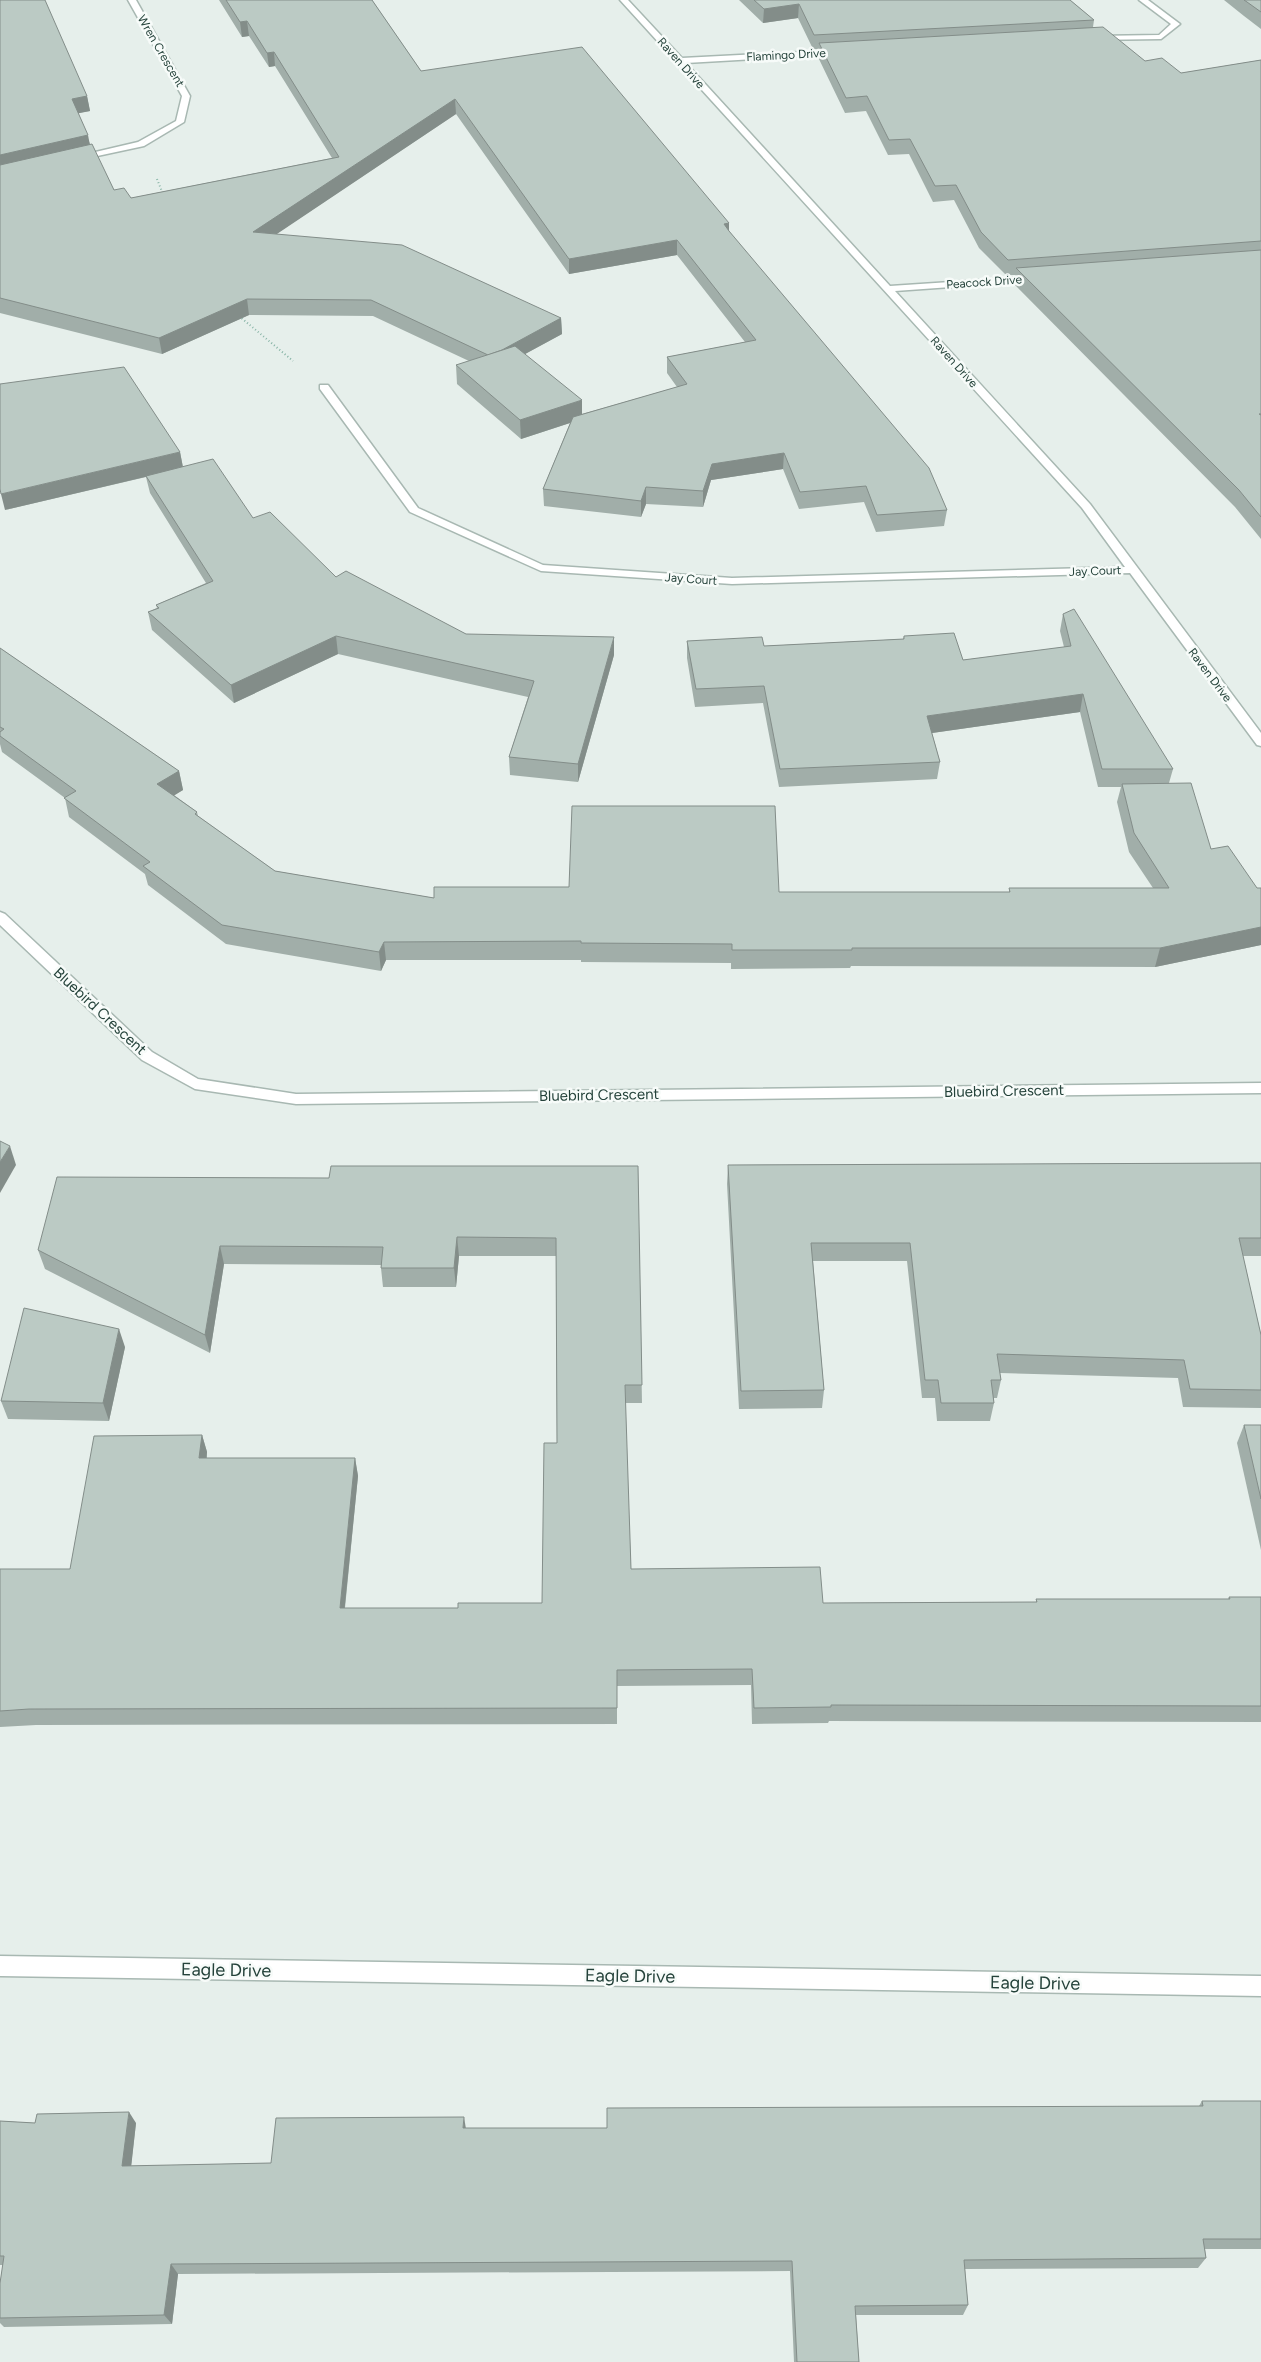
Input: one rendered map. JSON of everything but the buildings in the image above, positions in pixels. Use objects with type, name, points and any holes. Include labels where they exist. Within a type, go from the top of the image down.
[{"type":"street","name":"Wren Crescent","points":[[66,161],[141,144],[180,122],[186,96],[132,0]]},
{"type":"street","name":"Raven Drive","points":[[624,0],[1086,506],[1261,742]]},
{"type":"street","points":[[1081,39],[1161,37],[1176,24],[1143,0]]},
{"type":"street","name":"Flamingo Drive","points":[[680,61],[846,52]]},
{"type":"street","name":"Peacock Drive","points":[[887,289],[1045,277]]},
{"type":"street","name":"Jay Court","points":[[324,387],[414,510],[541,568],[732,581],[1132,570]]},
{"type":"street","name":"Bluebird Crescent","points":[[0,917],[147,1056],[195,1084],[296,1099],[1261,1088]]},
{"type":"street","name":"Eagle Drive","points":[[0,1966],[1261,1986]]},
{"type":"path","points":[[141,144],[165,198]]},
{"type":"path","points":[[235,312],[324,387]]}]
